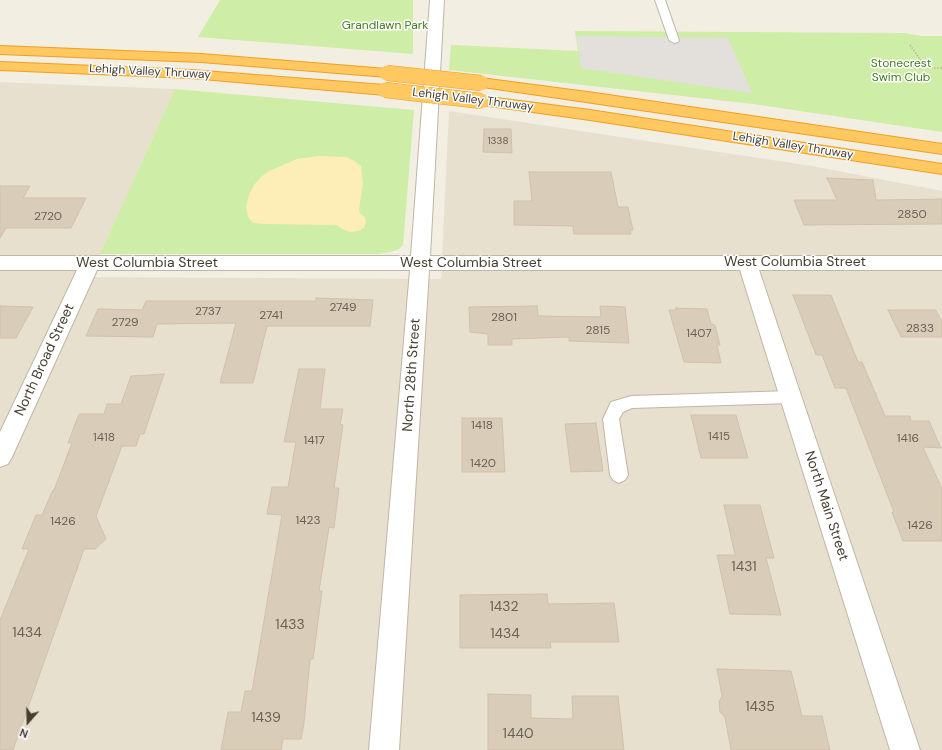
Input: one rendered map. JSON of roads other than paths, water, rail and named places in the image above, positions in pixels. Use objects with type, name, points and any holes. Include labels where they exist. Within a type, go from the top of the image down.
[{"type":"highway","name":"Lehigh Valley Thruway","points":[[0,50],[201,58],[387,73],[481,83],[603,99],[942,149]]},
{"type":"highway","name":"Lehigh Valley Thruway","points":[[0,66],[191,74],[384,90],[481,100],[590,115],[942,169]]},
{"type":"street","name":"North 28th Street","points":[[384,750],[420,263],[437,0]]},
{"type":"street","name":"North Main Street","points":[[747,262],[905,750]]},
{"type":"street","name":"West Columbia Street","points":[[0,263],[942,263]]},
{"type":"street","name":"North Broad Street","points":[[0,457],[90,263]]},
{"type":"lane","points":[[660,0],[674,40]]},
{"type":"lane","points":[[619,475],[611,419],[617,407],[631,402],[791,397]]},
{"type":"park label","name":"Grandlawn Park","points":[[385,26]]},
{"type":"park label","name":"Stonecrest Swim Club","points":[[901,71]]}]
